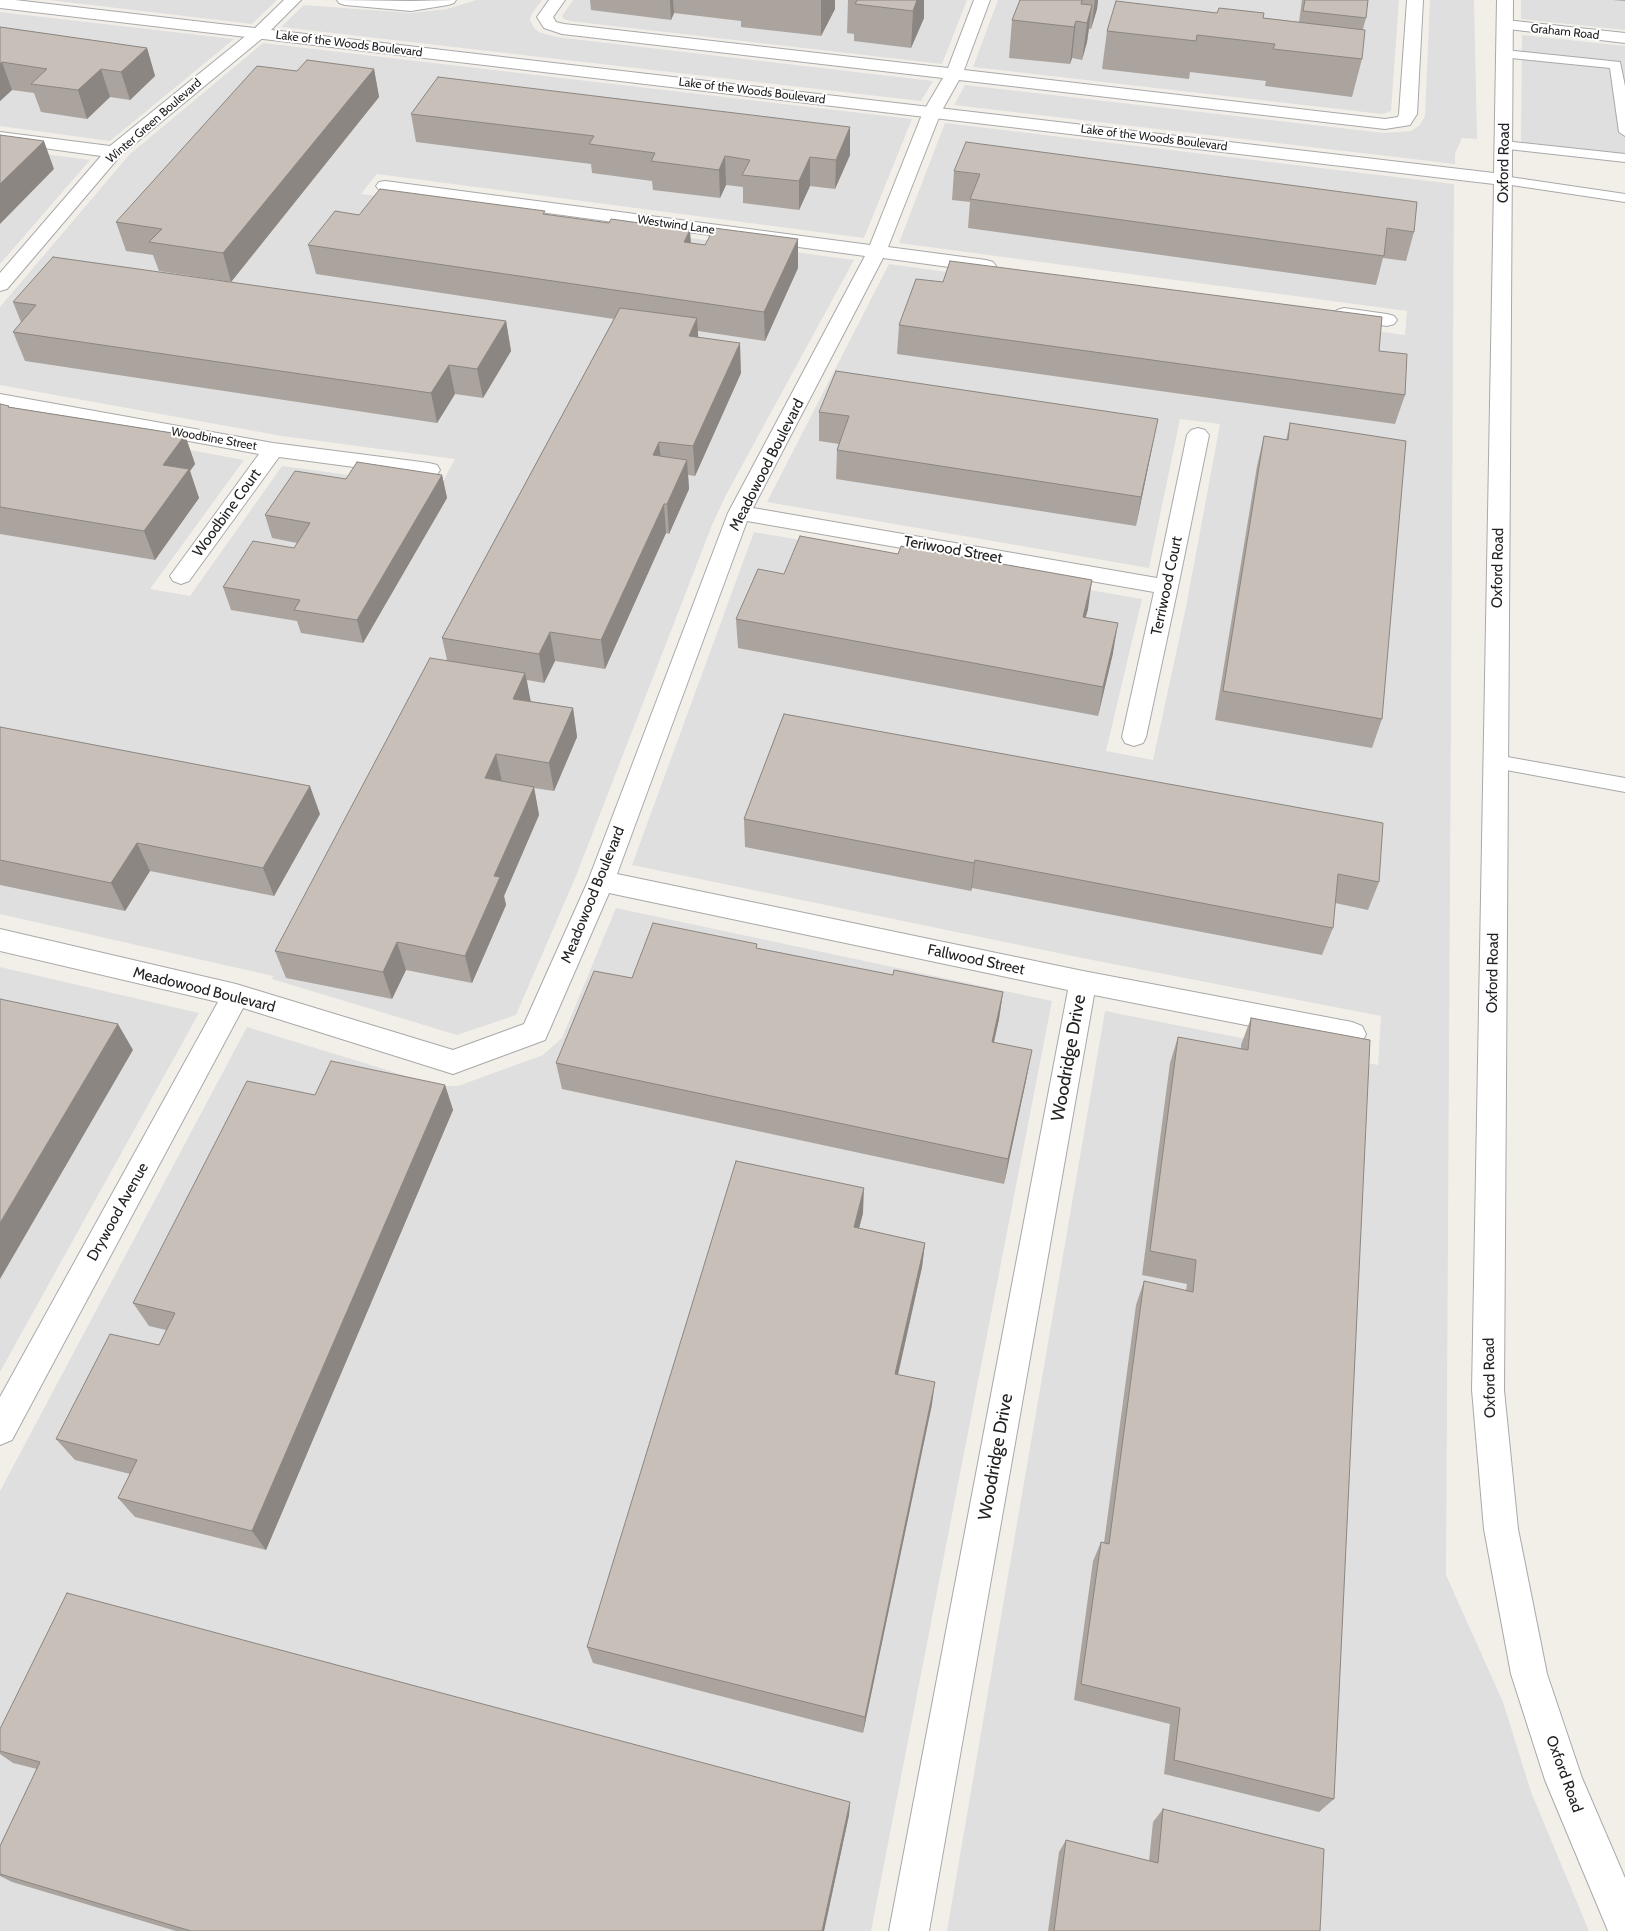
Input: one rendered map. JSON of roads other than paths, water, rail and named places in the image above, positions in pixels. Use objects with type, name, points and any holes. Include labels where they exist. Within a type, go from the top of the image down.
[{"type":"street","name":"Winter Green Boulevard","points":[[0,285],[114,152],[259,33],[293,0]]},
{"type":"street","points":[[345,0],[411,6],[448,0]]},
{"type":"street","points":[[557,0],[545,17],[550,25],[562,29],[1385,124],[1404,121],[1408,114],[1415,0]]},
{"type":"street","points":[[878,251],[932,112],[954,74],[982,0]]},
{"type":"street","name":"Oxford Road","points":[[1505,0],[1488,1390],[1500,1529],[1529,1674],[1564,1780],[1625,1924]]},
{"type":"street","name":"Lake of the Woods Boulevard","points":[[0,3],[1503,180]]},
{"type":"street","name":"Graham Road","points":[[1506,25],[1625,38]]},
{"type":"street","points":[[0,137],[114,152]]},
{"type":"street","name":"Westwind Lane","points":[[385,186],[1005,269]]},
{"type":"street","name":"Meadowood Boulevard","points":[[0,940],[236,995],[453,1062],[535,1032],[601,881],[739,513],[878,251]]},
{"type":"street","points":[[1328,312],[1387,320]]},
{"type":"street","name":"Woodbine Street","points":[[0,400],[273,450],[429,470]]},
{"type":"street","name":"Terriwood Court","points":[[1134,737],[1198,435]]},
{"type":"street","name":"Woodbine Court","points":[[181,576],[273,450]]},
{"type":"street","name":"Teriwood Street","points":[[739,513],[1167,587]]},
{"type":"street","name":"Fallwood Street","points":[[601,881],[1083,982],[1352,1034]]},
{"type":"street","name":"Woodridge Drive","points":[[909,1931],[1083,982]]},
{"type":"street","name":"Drywood Avenue","points":[[0,1430],[236,995]]},
{"type":"lane","points":[[1505,54],[1616,65],[1625,132]]},
{"type":"lane","points":[[1504,145],[1625,158]]},
{"type":"lane","points":[[1503,180],[1625,198]]},
{"type":"lane","points":[[1496,762],[1625,785]]}]
